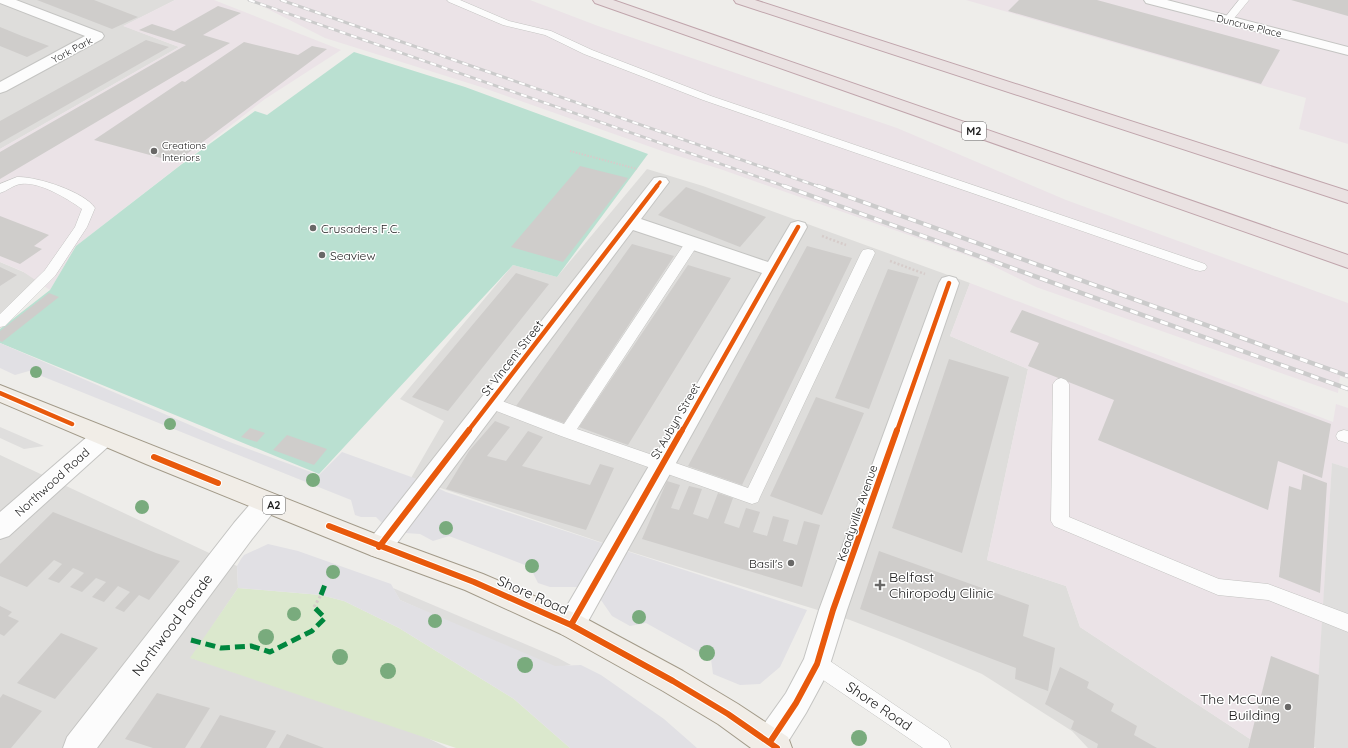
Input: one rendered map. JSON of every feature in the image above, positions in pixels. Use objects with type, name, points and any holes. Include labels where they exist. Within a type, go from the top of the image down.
[{"type":"highway","name":"M2","points":[[600,0],[1348,262]]},
{"type":"highway","points":[[740,0],[1348,197]]},
{"type":"main road","name":"Shore Road","points":[[0,393],[104,437],[379,547],[474,582],[571,625],[673,681],[728,714],[773,745]]},
{"type":"street","name":"York Park","points":[[0,88],[97,36],[4,0]]},
{"type":"street","name":"Duncrue Place","points":[[1151,0],[1348,51]]},
{"type":"street","name":"St Vincent Street","points":[[379,547],[660,182]]},
{"type":"street","points":[[630,222],[773,270]]},
{"type":"street","name":"St Aubyn Street","points":[[571,625],[798,227]]},
{"type":"street","name":"Keadyville Avenue","points":[[773,745],[816,664],[833,610],[949,283]]},
{"type":"street","name":"Northwood Road","points":[[0,528],[104,437]]},
{"type":"street","name":"Northwood Parade","points":[[78,748],[243,531],[267,502]]},
{"type":"lane","points":[[452,0],[506,24],[548,33],[588,52],[714,101],[1200,267]]},
{"type":"lane","points":[[1228,20],[1244,0]]},
{"type":"lane","points":[[0,189],[18,181],[34,181],[77,199],[89,208],[80,227],[50,273],[0,322]]},
{"type":"lane","points":[[567,432],[692,243]]},
{"type":"lane","points":[[491,403],[661,466],[752,497],[868,253]]},
{"type":"lane","points":[[1061,384],[1060,522],[1218,587],[1268,592],[1348,623]]},
{"type":"lane","name":"Shore Road","points":[[816,664],[941,748]]},
{"type":"path","points":[[570,151],[663,176],[660,182]]},
{"type":"path","points":[[314,607],[321,594]]},
{"type":"shaded area","points":[[0,0],[175,0],[124,26],[179,47],[0,149]]},
{"type":"shaded area","points":[[175,0],[214,0],[341,50],[265,99],[76,246],[50,290],[22,271],[0,262],[0,149],[179,47],[123,26]]},
{"type":"shaded area","points":[[250,0],[530,0],[598,26],[897,128],[1066,200],[1348,303],[1348,379],[1340,376],[1338,393],[1036,287],[983,261],[481,87],[325,38]]},
{"type":"shaded area","points":[[966,0],[1348,0],[1348,144],[1299,129],[1306,98]]},
{"type":"shaded area","points":[[647,169],[703,186],[970,283],[950,336],[1028,369],[987,560],[1066,586],[1080,627],[1250,739],[1248,748],[1088,748],[1072,731],[982,674],[902,640],[850,620],[615,547],[411,478],[444,421],[400,399],[513,265],[557,277]]},
{"type":"shaded area","points":[[0,262],[47,282],[0,316]]},
{"type":"shaded area","points":[[970,283],[1333,422],[1336,404],[1348,408],[1348,468],[1332,463],[1319,675],[1250,739],[1080,627],[1066,586],[987,560],[1028,369],[950,336]]},
{"type":"shaded area","points":[[0,343],[227,441],[319,475],[342,452],[428,483],[446,492],[807,610],[780,667],[760,684],[740,685],[713,674],[711,659],[646,623],[630,626],[612,616],[592,587],[550,587],[538,583],[530,567],[449,536],[433,541],[420,534],[391,532],[376,517],[361,517],[355,515],[351,500],[29,371],[15,375],[0,368]]},
{"type":"shaded area","points":[[0,427],[44,446],[24,449],[0,438]]},
{"type":"shaded area","points":[[0,455],[237,566],[238,588],[191,658],[365,707],[448,748],[0,748]]},
{"type":"shaded area","points":[[1332,463],[1348,468],[1348,748],[1316,748],[1314,747]]},
{"type":"shaded area","points":[[268,544],[298,551],[391,584],[400,600],[555,666],[581,665],[601,675],[664,719],[697,748],[570,748],[514,699],[399,628],[344,601],[321,595],[238,588],[237,566],[241,559],[244,555]]},
{"type":"shaded area","points":[[393,588],[558,658],[571,665],[552,668],[400,600]]},
{"type":"green space","name":"Seaview","points":[[354,52],[465,87],[648,154],[557,277],[513,265],[319,474],[0,343],[0,329],[50,290],[76,246],[182,164],[255,111],[267,115]]},
{"type":"green space","points":[[238,588],[321,595],[344,601],[399,628],[514,699],[570,748],[456,748],[190,658]]},
{"type":"building","points":[[37,0],[94,0],[138,17],[112,29]]},
{"type":"building","points":[[1019,0],[1097,0],[1280,50],[1261,84],[1008,11]]},
{"type":"building","points":[[1291,0],[1348,0],[1348,16]]},
{"type":"building","points":[[218,6],[241,13],[203,35],[230,43],[0,179],[0,152],[186,45],[139,30],[152,24],[174,31]]},
{"type":"building","points":[[0,27],[49,46],[27,57],[0,46]]},
{"type":"building","points":[[146,40],[169,47],[0,143],[0,121]]},
{"type":"building","points":[[244,42],[298,55],[312,46],[327,49],[176,162],[94,140],[182,81],[185,82]]},
{"type":"building","points":[[580,166],[628,178],[563,262],[511,247]]},
{"type":"building","points":[[686,187],[766,217],[740,247],[658,215]]},
{"type":"building","points":[[0,216],[49,235],[34,246],[42,249],[20,264],[0,256]]},
{"type":"building","points":[[632,244],[674,256],[564,423],[516,406]]},
{"type":"building","points":[[807,246],[852,258],[742,485],[688,466]]},
{"type":"building","points":[[688,265],[731,278],[628,445],[579,427]]},
{"type":"building","points":[[0,267],[17,275],[0,286]]},
{"type":"building","points":[[888,269],[919,277],[869,409],[835,398]]},
{"type":"building","points":[[516,273],[549,284],[448,411],[412,397]]},
{"type":"building","points":[[49,293],[59,297],[2,342],[0,341],[0,331]]},
{"type":"building","points":[[1022,310],[1331,424],[1322,478],[1278,461],[1268,510],[1098,440],[1114,400],[1028,366],[1039,343],[1010,332]]},
{"type":"building","points":[[949,359],[1009,377],[962,553],[892,528]]},
{"type":"building","points":[[816,397],[864,413],[822,515],[770,496]]},
{"type":"building","points":[[495,421],[510,427],[487,456],[506,461],[528,431],[543,437],[522,466],[590,485],[600,464],[614,468],[586,530],[446,489],[469,451]]},
{"type":"building","points":[[250,428],[265,433],[257,442],[241,437]]},
{"type":"building","points":[[287,435],[327,449],[314,465],[273,450]]},
{"type":"building","points":[[1303,474],[1327,483],[1320,593],[1279,577],[1289,486],[1301,490]]},
{"type":"building","points":[[667,481],[680,485],[671,508],[679,510],[689,486],[702,489],[693,514],[708,519],[718,493],[733,498],[724,523],[739,528],[746,508],[760,512],[753,532],[767,536],[773,516],[789,520],[783,541],[797,545],[804,521],[820,525],[802,587],[642,539]]},
{"type":"building","points":[[53,512],[180,561],[149,600],[139,595],[124,612],[115,608],[130,592],[118,586],[104,602],[92,597],[106,582],[96,578],[82,592],[70,587],[84,573],[73,568],[59,583],[48,579],[62,564],[54,560],[27,587],[0,576],[0,564]]},
{"type":"building","points":[[879,551],[1029,605],[1023,636],[1055,648],[1048,691],[1015,679],[1016,668],[860,609]]},
{"type":"building","points":[[0,606],[12,612],[8,616],[19,621],[4,636],[0,634]]},
{"type":"building","points":[[61,633],[98,648],[55,699],[17,683]]},
{"type":"building","name":"The McCune Building","points":[[1271,656],[1319,675],[1314,748],[1248,748]]},
{"type":"building","points":[[1060,667],[1089,682],[1087,688],[1114,704],[1111,711],[1137,726],[1134,735],[1157,748],[1097,748],[1098,744],[1071,729],[1074,721],[1045,704]]},
{"type":"building","points":[[157,693],[210,708],[185,748],[153,748],[125,739]]},
{"type":"building","points":[[3,694],[42,711],[11,748],[0,748],[0,698]]},
{"type":"building","points":[[220,715],[276,731],[266,748],[200,748]]},
{"type":"building","points":[[287,734],[324,748],[279,748]]},
{"type":"railway","points":[[249,0],[787,187]]},
{"type":"railway","points":[[281,0],[820,187]]},
{"type":"railway","points":[[784,186],[1348,389]]},
{"type":"railway","points":[[818,186],[1348,376]]},
{"type":"marked path","points":[[321,595],[326,582]]},
{"type":"marked path","points":[[191,640],[221,648],[251,646],[270,652],[312,631],[325,618],[314,607]]},
{"type":"cycle path","points":[[379,547],[660,182]]},
{"type":"cycle path","points":[[571,625],[798,227]]},
{"type":"cycle path","points":[[770,742],[796,703],[817,664],[833,610],[949,283]]},
{"type":"cycle path","points":[[0,393],[72,424]]},
{"type":"cycle path","points":[[154,457],[218,483]]},
{"type":"cycle path","points":[[329,526],[474,582],[571,625],[673,681],[728,714],[777,748]]},
{"type":"place","name":"Creations Interiors","points":[[154,151]]},
{"type":"place","name":"Crusaders F.C.","points":[[313,228]]},
{"type":"place","name":"Seaview","points":[[322,255]]},
{"type":"place","name":"Basil's","points":[[791,563]]},
{"type":"place","name":"Belfast Chiropody Clinic","points":[[880,585]]},
{"type":"place","name":"The McCune Building","points":[[1288,707]]}]
